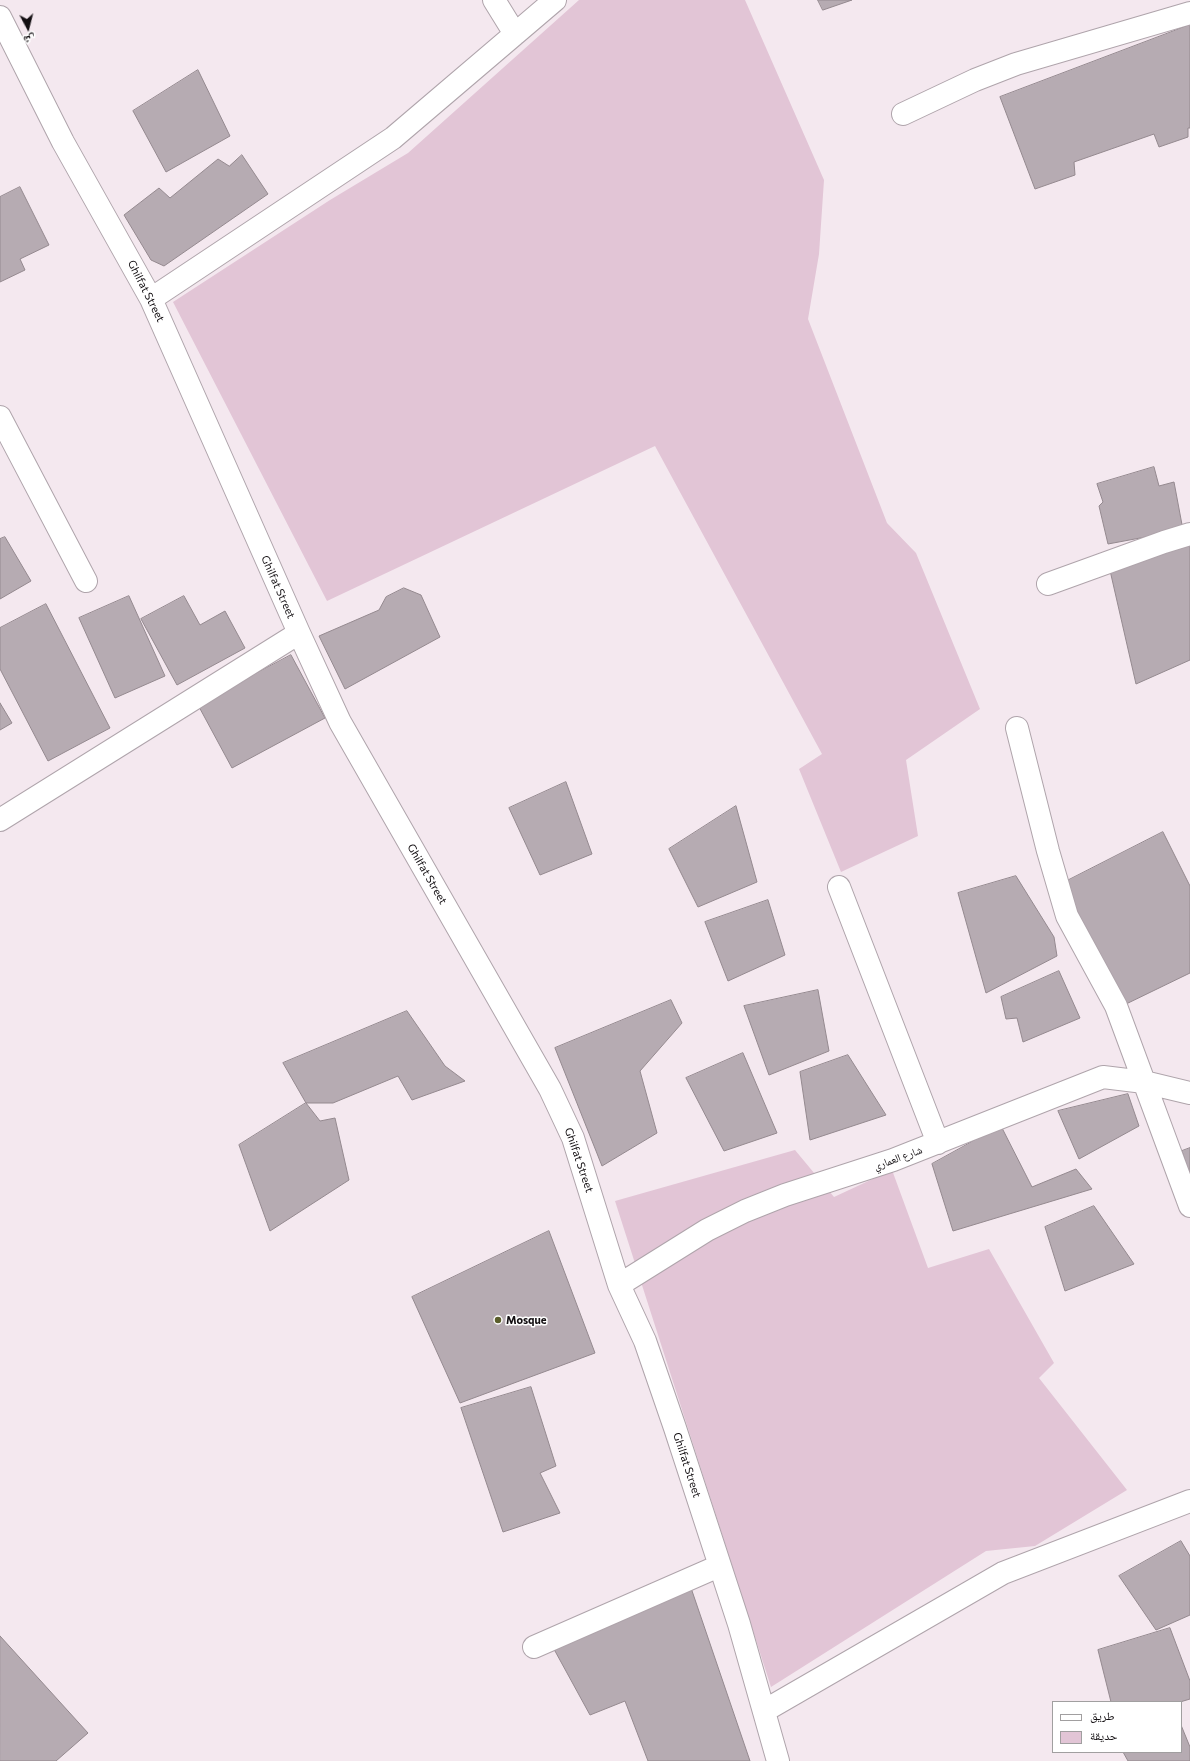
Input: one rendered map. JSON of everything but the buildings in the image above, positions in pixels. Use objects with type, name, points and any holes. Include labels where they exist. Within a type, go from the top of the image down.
[{"type":"street","points":[[494,0],[516,34]]},
{"type":"street","points":[[152,299],[393,138],[555,0]]},
{"type":"street","points":[[903,114],[975,80],[1016,64],[1190,13]]},
{"type":"street","name":"Ghilfat Street","points":[[0,17],[63,142],[152,299],[299,633],[340,722],[550,1089],[573,1138],[619,1285],[645,1341],[675,1428],[739,1624],[778,1761]]},
{"type":"street","points":[[0,417],[86,580]]},
{"type":"street","points":[[1048,584],[1190,534]]},
{"type":"street","points":[[0,820],[299,633]]},
{"type":"street","points":[[1017,728],[1048,852],[1067,916],[1116,1006],[1190,1206]]},
{"type":"street","points":[[839,887],[938,1143]]},
{"type":"street","name":"شارع العماري","points":[[619,1285],[707,1230],[745,1212],[785,1195],[893,1160],[1103,1077],[1144,1082],[1190,1092]]},
{"type":"street","points":[[764,1711],[1003,1573],[1190,1501]]},
{"type":"street","points":[[534,1647],[719,1566]]},
{"type":"green space","points":[[579,0],[745,0],[824,180],[819,254],[808,319],[887,523],[916,553],[980,709],[906,760],[918,836],[841,872],[799,769],[822,754],[655,446],[327,601],[173,302],[330,200],[408,153]]},
{"type":"green space","points":[[795,1150],[834,1197],[892,1170],[928,1268],[989,1249],[1054,1363],[1039,1378],[1127,1490],[1035,1546],[986,1551],[771,1687],[615,1201]]},
{"type":"place","name":"Mosque","points":[[498,1320]]}]
